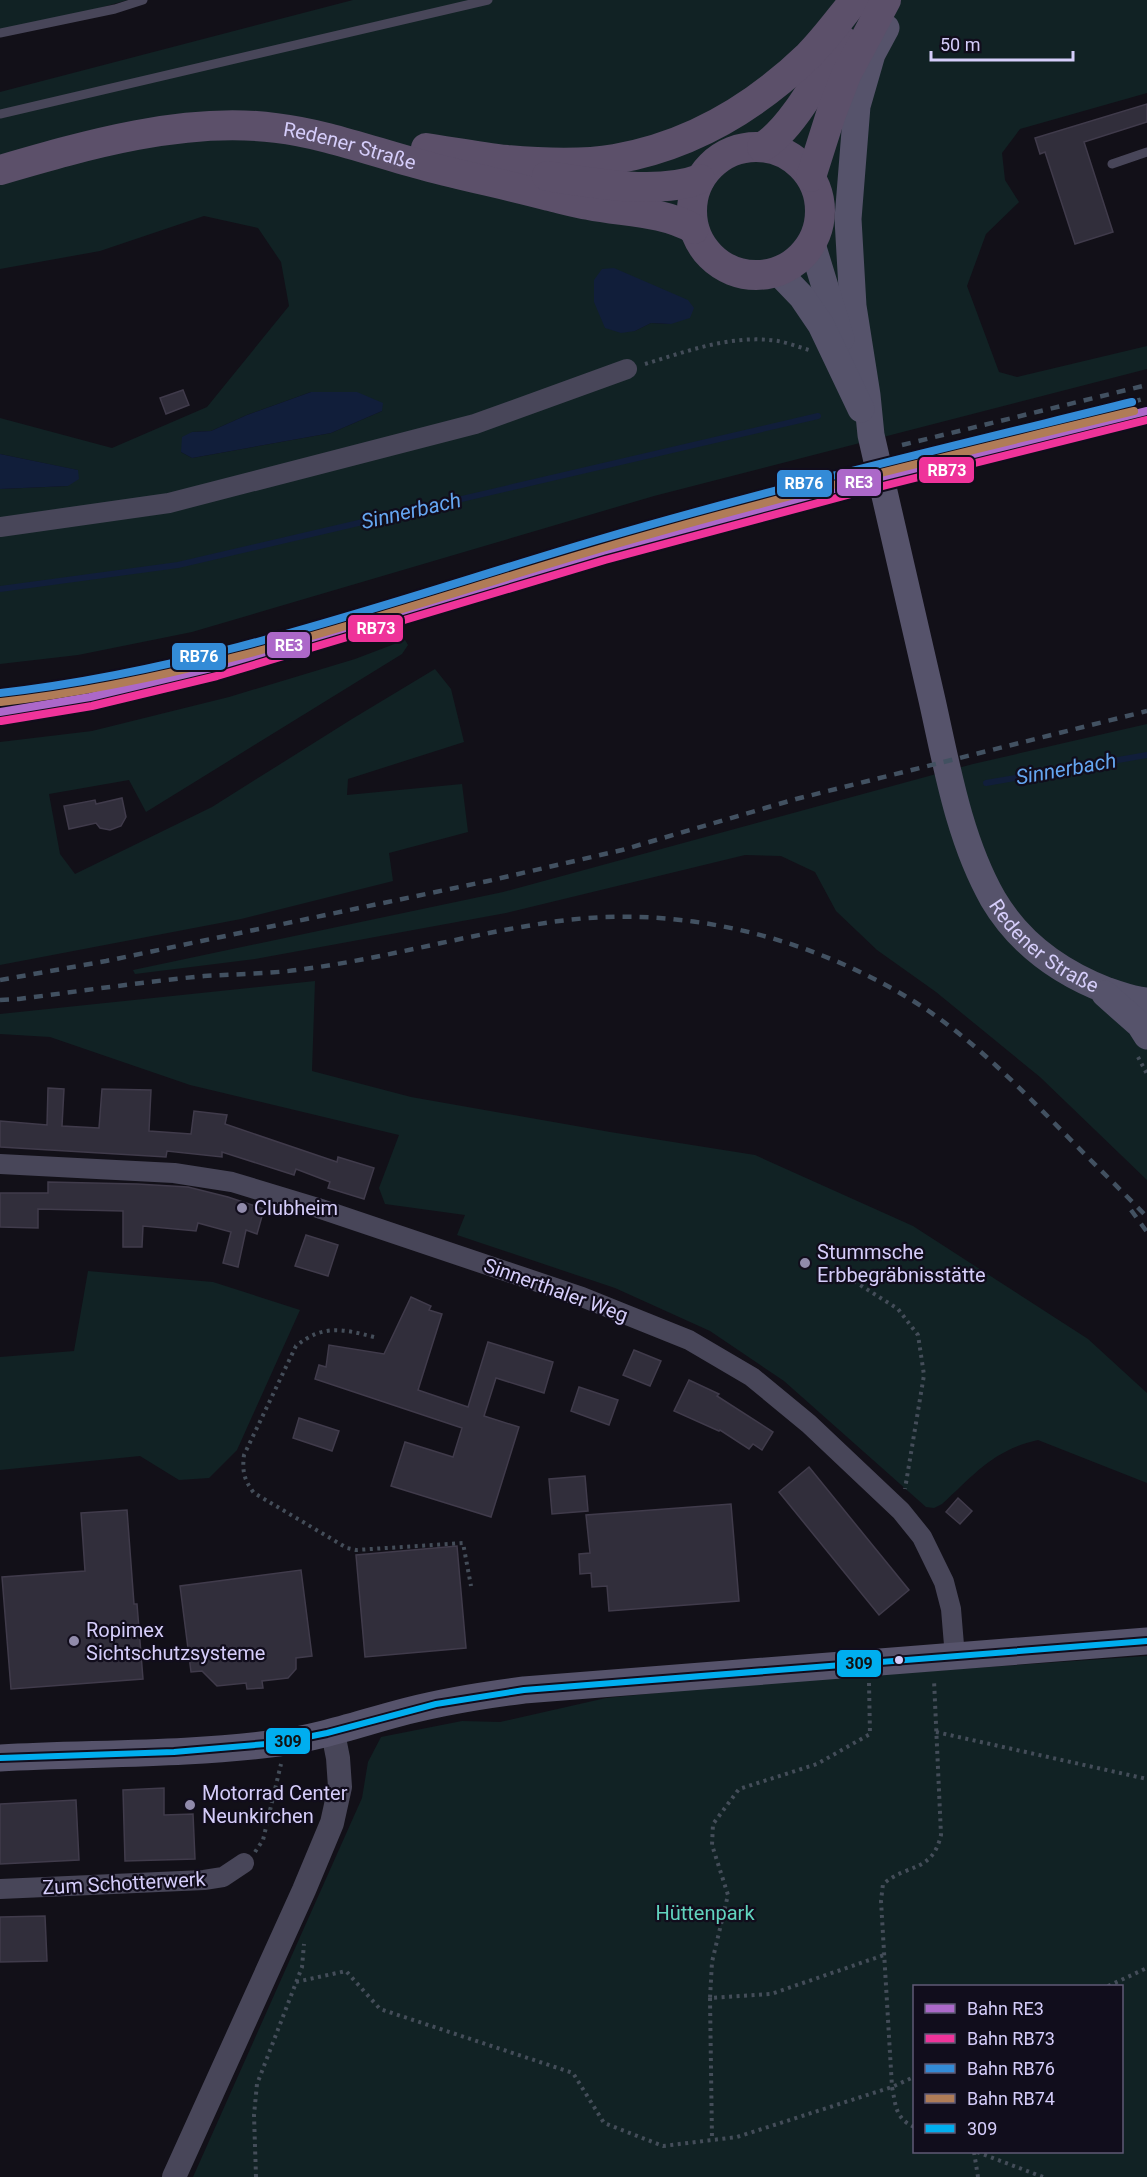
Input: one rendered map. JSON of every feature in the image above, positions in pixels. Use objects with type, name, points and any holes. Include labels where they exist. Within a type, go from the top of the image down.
[{"type":"main road","points":[[276,128],[350,136],[506,160],[574,162],[614,159],[669,146],[712,127],[753,103],[809,55],[855,0]]},
{"type":"main road","points":[[762,147],[773,140],[790,121],[869,0]]},
{"type":"main road","points":[[811,177],[846,75],[886,0]]},
{"type":"main road","points":[[871,435],[853,306],[848,219],[852,151],[857,106],[872,54],[900,0]]},
{"type":"main road","name":"Redener Straße","points":[[0,170],[120,138],[164,130],[230,125],[276,128],[337,141],[425,166],[588,205],[653,215],[694,229]]},
{"type":"main road","points":[[350,136],[480,164],[595,184],[659,186],[689,183],[700,178]]},
{"type":"main road","points":[[762,147],[784,153],[801,164],[811,177],[819,194],[821,213],[818,231],[812,244],[797,261],[778,272],[749,275],[732,270],[715,260],[700,243],[694,229],[692,208],[700,178],[721,157],[739,149],[762,147]]},
{"type":"main road","points":[[812,244],[857,398],[871,435]]},
{"type":"main road","points":[[778,272],[802,297],[821,325],[834,357],[857,398]]},
{"type":"main road","name":"Redener Straße","points":[[871,435],[953,791],[972,855],[994,900],[1019,934],[1055,966],[1097,987],[1130,999],[1147,1001]]},
{"type":"main road","points":[[1097,987],[1140,1025],[1147,1036]]},
{"type":"main road","points":[[0,1758],[189,1751],[280,1743],[333,1733],[405,1711],[453,1700],[524,1690],[1147,1641]]},
{"type":"street","points":[[0,527],[180,500],[475,424],[627,369]]},
{"type":"street","name":"Sinnerthaler Weg","points":[[0,1164],[174,1173],[232,1182],[329,1211],[582,1297],[689,1340],[752,1377],[809,1424],[901,1511],[922,1537],[944,1582],[951,1609],[944,1658]]},
{"type":"street","points":[[174,2177],[332,1823],[340,1787],[333,1733]]},
{"type":"street","name":"Zum Schotterwerk","points":[[0,1888],[204,1880],[224,1877],[244,1863]]},
{"type":"lane","points":[[0,33],[115,9],[143,0]]},
{"type":"lane","points":[[0,114],[488,0]]},
{"type":"lane","points":[[1112,164],[1147,152]]},
{"type":"path","points":[[627,369],[732,340],[780,341],[812,351]]},
{"type":"path","points":[[835,1269],[898,1309],[918,1335],[924,1376],[901,1511]]},
{"type":"path","points":[[374,1337],[343,1329],[329,1330],[309,1335],[296,1346],[247,1448],[242,1468],[245,1481],[254,1493],[347,1548],[356,1550],[463,1543],[471,1586]]},
{"type":"path","points":[[913,2126],[901,2119],[896,2108],[892,2087],[881,1900],[883,1884],[893,1875],[924,1864],[937,1851],[941,1835],[936,1732],[944,1658]]},
{"type":"path","points":[[712,2139],[710,1998],[712,1962],[728,1895],[712,1845],[713,1824],[739,1789],[818,1764],[870,1734],[870,1663]]},
{"type":"path","points":[[936,1732],[1147,1779]]},
{"type":"path","points":[[244,1863],[263,1840],[281,1762],[280,1743]]},
{"type":"path","points":[[256,2177],[254,2115],[257,2084],[302,1967],[304,1944],[291,1916]]},
{"type":"path","points":[[710,1998],[771,1994],[884,1955]]},
{"type":"path","points":[[1110,1985],[1147,1968]]},
{"type":"path","points":[[296,1982],[346,1971],[380,2008],[573,2073],[604,2123],[663,2145],[736,2137],[892,2087],[913,2078]]},
{"type":"path","points":[[976,2153],[978,2177]]},
{"type":"path","points":[[981,2153],[1043,2177]]},
{"type":"green space","points":[[0,0],[128,0],[0,36]]},
{"type":"green space","points":[[353,0],[1147,0],[1147,93],[1020,129],[1002,153],[1005,180],[1019,202],[986,234],[967,286],[999,372],[1017,377],[1147,346],[1147,369],[654,496],[192,632],[78,655],[0,664],[0,489],[68,486],[77,470],[0,454],[0,418],[112,448],[207,407],[289,306],[281,262],[258,228],[204,216],[100,251],[0,269],[0,92]],"holes":[[[594,280],[671,324],[651,323],[635,331]],[[311,392],[382,411],[331,433],[192,458],[181,452],[192,432],[211,431],[247,415]]]},
{"type":"green space","points":[[405,640],[408,645],[402,654],[146,812],[129,780],[49,794],[60,854],[75,874],[212,807],[435,669],[451,689],[464,742],[348,779],[347,795],[462,784],[468,832],[389,853],[393,881],[241,919],[0,965],[0,742],[92,731],[229,697],[355,659]]},
{"type":"green space","points":[[1147,724],[1147,1180],[1040,1077],[936,992],[877,950],[836,911],[815,872],[781,856],[745,855],[506,913],[255,959],[135,974],[133,970],[503,892],[973,764]]},
{"type":"green space","points":[[315,981],[312,1071],[411,1097],[755,1155],[913,1226],[1088,1339],[1147,1393],[1147,1483],[1038,1440],[1022,1444],[997,1457],[975,1473],[942,1504],[934,1508],[926,1507],[784,1381],[710,1331],[615,1288],[457,1235],[465,1215],[385,1204],[379,1188],[399,1135],[190,1085],[50,1037],[0,1034],[0,1014]]},
{"type":"green space","points":[[88,1271],[213,1282],[300,1310],[237,1450],[209,1478],[179,1480],[140,1456],[0,1470],[0,1357],[74,1351]]},
{"type":"green space","name":"Hüttenpark","points":[[1147,1656],[1147,2177],[193,2177],[362,1798],[368,1762],[381,1737],[462,1721],[500,1722],[606,1698],[757,1683]]},
{"type":"water","points":[[614,268],[688,300],[694,308],[690,318],[671,324],[651,323],[635,331],[621,333],[605,328],[594,302],[594,280],[602,269]]},
{"type":"water","points":[[311,392],[357,392],[383,403],[382,411],[331,433],[192,458],[181,452],[182,437],[192,432],[211,431],[247,415]]},
{"type":"water","points":[[0,454],[78,470],[79,479],[68,486],[0,489]]},
{"type":"building","points":[[1147,104],[1147,122],[1084,142],[1113,232],[1075,244],[1045,152],[1040,154],[1035,138]]},
{"type":"building","points":[[183,390],[189,405],[166,414],[160,398]]},
{"type":"building","points":[[122,798],[126,817],[121,826],[110,830],[100,828],[96,823],[69,829],[64,806],[95,800],[96,804]]},
{"type":"building","points":[[48,1088],[64,1089],[62,1126],[99,1128],[102,1089],[151,1090],[149,1131],[191,1134],[194,1111],[227,1115],[225,1124],[337,1162],[338,1157],[374,1168],[364,1199],[328,1188],[330,1182],[296,1169],[294,1175],[222,1152],[222,1157],[167,1151],[166,1157],[0,1147],[0,1121],[47,1125]]},
{"type":"building","points":[[48,1182],[188,1187],[264,1209],[257,1234],[246,1230],[238,1267],[223,1263],[231,1232],[198,1223],[196,1231],[143,1226],[142,1247],[123,1247],[123,1211],[38,1209],[38,1228],[0,1227],[0,1193],[48,1193]]},
{"type":"building","points":[[306,1235],[338,1245],[328,1276],[295,1266]]},
{"type":"building","points":[[411,1297],[431,1306],[429,1310],[442,1314],[418,1390],[468,1407],[488,1342],[553,1362],[544,1393],[496,1378],[484,1416],[519,1427],[491,1517],[391,1486],[405,1442],[453,1457],[462,1428],[315,1379],[319,1365],[326,1367],[329,1345],[384,1354]]},
{"type":"building","points":[[634,1350],[661,1361],[650,1386],[623,1375]]},
{"type":"building","points":[[689,1380],[719,1394],[717,1396],[773,1432],[762,1450],[753,1444],[749,1449],[720,1430],[674,1411]]},
{"type":"building","points":[[579,1387],[618,1400],[609,1425],[571,1411]]},
{"type":"building","points":[[299,1418],[339,1431],[332,1451],[293,1438]]},
{"type":"building","points":[[809,1467],[909,1590],[879,1615],[779,1492]]},
{"type":"building","points":[[585,1476],[588,1511],[552,1514],[549,1479]]},
{"type":"building","points":[[958,1498],[972,1511],[960,1524],[946,1512]]},
{"type":"building","points":[[731,1504],[739,1601],[609,1611],[607,1586],[592,1587],[591,1573],[580,1574],[579,1554],[590,1553],[586,1515]]},
{"type":"building","name":"Ropimex Sichtschutzsysteme","points":[[127,1510],[134,1604],[137,1604],[143,1679],[11,1689],[2,1577],[85,1571],[81,1513]]},
{"type":"building","points":[[457,1546],[466,1648],[365,1657],[356,1555]]},
{"type":"building","points":[[301,1570],[312,1656],[296,1658],[296,1669],[288,1678],[262,1681],[263,1688],[247,1689],[246,1683],[217,1686],[202,1671],[191,1672],[180,1586]]},
{"type":"building","points":[[164,1788],[164,1815],[193,1814],[195,1859],[125,1861],[123,1790]]},
{"type":"building","points":[[76,1800],[79,1860],[0,1864],[0,1804]]},
{"type":"building","points":[[45,1916],[47,1961],[0,1962],[0,1917]]},
{"type":"waterway","name":"Sinnerbach","points":[[0,589],[178,565],[818,416]]},
{"type":"waterway","name":"Sinnerbach","points":[[986,783],[1147,755]]},
{"type":"railway","points":[[902,445],[1147,385]]},
{"type":"railway","points":[[1132,402],[1147,398]]},
{"type":"railway","points":[[0,980],[106,961],[488,881],[622,850],[796,799],[1147,711]]},
{"type":"railway","points":[[0,1000],[204,976],[297,970],[559,921],[604,917],[649,917],[738,930],[782,941],[824,956],[865,975],[927,1010],[969,1042],[1008,1077],[1147,1217]]},
{"type":"railway","points":[[1131,1210],[1147,1232]]},
{"type":"rail line","name":"RB76","points":[[0,693],[152,668],[227,650],[302,630],[597,540],[730,503],[1132,402]]},
{"type":"rail line","name":"RB74","points":[[1,702],[153,677],[228,659],[732,512],[1134,411]]},
{"type":"rail line","name":"RE3","points":[[0,712],[90,697],[215,667],[603,551],[853,484],[1147,411]]},
{"type":"rail line","name":"RB73","points":[[1,721],[92,706],[217,676],[605,560],[855,493],[1147,420]]},
{"type":"transit line","name":"309","points":[[0,1758],[174,1752],[278,1743],[327,1733],[436,1704],[524,1690],[1147,1641]]},
{"type":"place","name":"Clubheim","points":[[242,1208]]},
{"type":"place","name":"Stummsche Erbbegräbnisstätte","points":[[805,1263]]},
{"type":"place","name":"Ropimex Sichtschutzsysteme","points":[[74,1641]]},
{"type":"place","name":"Motorrad Center Neunkirchen","points":[[190,1805]]}]
